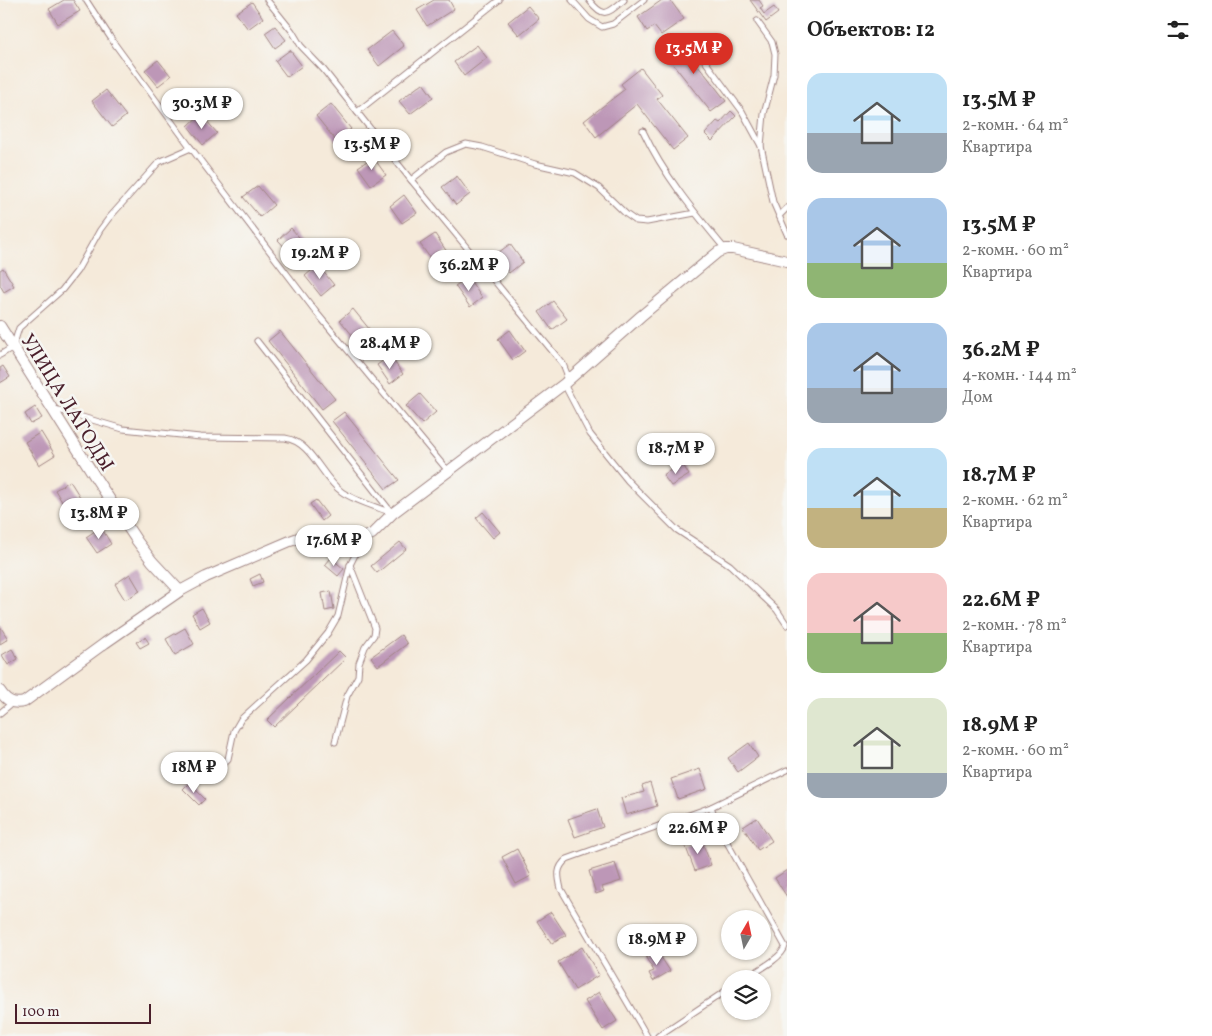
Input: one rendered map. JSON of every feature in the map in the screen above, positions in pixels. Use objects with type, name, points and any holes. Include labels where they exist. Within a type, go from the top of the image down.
[{"type":"street","points":[[0,691],[12,703],[17,704],[29,699],[180,591],[214,574],[307,535],[318,534],[356,538],[372,534],[393,513],[564,384],[713,256],[726,249],[749,251],[787,260]]},
{"type":"street","name":"УЛИЦА ЛАГОДЫ","points":[[0,326],[137,541],[152,561],[180,591]]},
{"type":"lane","points":[[86,0],[114,43],[191,148],[316,312],[448,471]]},
{"type":"lane","points":[[267,0],[292,31],[301,46],[323,69],[411,180],[563,364],[567,374],[564,384],[590,434],[628,481],[677,530],[730,566],[777,610],[787,625]]},
{"type":"lane","points":[[358,112],[499,0]]},
{"type":"lane","points":[[572,0],[589,19],[602,27],[613,24],[644,0]]},
{"type":"lane","points":[[589,0],[604,14],[609,13],[624,0],[632,10]]},
{"type":"lane","points":[[757,22],[772,42],[775,54],[774,75],[764,114],[761,146]]},
{"type":"lane","points":[[700,53],[742,111],[761,146],[773,202],[787,234]]},
{"type":"lane","points":[[643,131],[653,153],[695,213],[726,249]]},
{"type":"lane","points":[[411,180],[446,152],[466,144],[482,147],[535,164],[575,173],[586,178],[599,188],[636,221],[647,222],[695,213]]},
{"type":"lane","points":[[0,355],[13,347],[19,328],[62,290],[78,271],[100,230],[159,162],[191,148]]},
{"type":"lane","points":[[779,216],[787,208]]},
{"type":"lane","points":[[257,341],[393,513]]},
{"type":"lane","points":[[52,409],[123,429],[200,437],[293,439],[301,444],[335,487],[344,494],[393,513]]},
{"type":"lane","points":[[211,776],[228,759],[234,731],[241,719],[306,660],[328,633],[338,616],[350,565],[364,537]]},
{"type":"lane","points":[[335,742],[346,696],[358,676],[359,663],[365,647],[374,635],[375,628],[350,565]]},
{"type":"lane","points":[[0,712],[12,703]]},
{"type":"lane","points":[[647,1036],[560,889],[558,869],[567,859],[711,807],[787,770]]},
{"type":"lane","points":[[711,807],[719,828],[785,946],[784,951],[779,956],[758,970]]},
{"type":"lane","points":[[658,1036],[721,994]]},
{"type":"building","points":[[64,0],[73,0],[80,11],[58,24],[49,9]]},
{"type":"building","points":[[434,0],[449,0],[454,9],[427,26],[417,10]]},
{"type":"building","points":[[662,0],[670,0],[684,19],[661,35],[654,26],[647,31],[638,17]]},
{"type":"building","points":[[750,0],[759,0],[763,6],[760,8],[764,14],[774,7],[778,13],[766,22]]},
{"type":"building","points":[[252,2],[263,18],[248,29],[236,13]]},
{"type":"building","points":[[528,6],[539,19],[519,35],[508,22]]},
{"type":"building","points":[[275,26],[286,40],[275,48],[265,33]]},
{"type":"building","points":[[392,31],[404,46],[379,66],[367,50]]},
{"type":"building","points":[[677,38],[726,101],[711,112],[662,50]]},
{"type":"building","points":[[477,45],[487,58],[464,76],[454,62]]},
{"type":"building","points":[[290,50],[302,66],[287,77],[275,61]]},
{"type":"building","points":[[158,60],[171,76],[158,86],[145,70]]},
{"type":"building","points":[[641,68],[662,95],[657,99],[688,138],[673,150],[637,104],[596,137],[584,121],[625,89],[621,84]]},
{"type":"building","points":[[423,83],[433,97],[410,114],[399,101]]},
{"type":"building","points":[[106,90],[126,116],[112,127],[92,101]]},
{"type":"building","points":[[331,104],[351,129],[336,141],[316,116]]},
{"type":"building","points":[[731,111],[736,116],[712,141],[705,134],[717,121],[720,123]]},
{"type":"building","points":[[201,114],[217,133],[203,145],[188,126]]},
{"type":"building","points":[[373,157],[386,175],[371,185],[358,167]]},
{"type":"building","points":[[457,176],[470,194],[456,205],[442,187]]},
{"type":"building","points":[[258,186],[274,205],[260,217],[243,197]]},
{"type":"building","points":[[404,195],[417,213],[402,223],[390,206]]},
{"type":"building","points":[[291,228],[305,244],[292,255],[278,240]]},
{"type":"building","points":[[435,234],[447,252],[433,262],[420,244]]},
{"type":"building","points":[[510,244],[523,262],[509,273],[495,255]]},
{"type":"building","points":[[318,265],[334,285],[321,296],[305,276]]},
{"type":"building","points":[[3,268],[14,286],[4,292],[0,285],[0,270]]},
{"type":"building","points":[[468,277],[482,298],[470,307],[455,286]]},
{"type":"building","points":[[553,301],[567,319],[552,330],[539,312]]},
{"type":"building","points":[[353,309],[370,330],[357,341],[340,320]]},
{"type":"building","points":[[510,330],[525,351],[513,360],[498,339]]},
{"type":"building","points":[[280,331],[335,399],[322,409],[268,341]]},
{"type":"building","points":[[390,356],[403,374],[390,384],[377,365]]},
{"type":"building","points":[[3,366],[10,377],[0,383],[0,368]]},
{"type":"building","points":[[420,394],[436,412],[422,424],[406,406]]},
{"type":"building","points":[[35,407],[42,418],[31,424],[25,414]]},
{"type":"building","points":[[344,412],[399,480],[386,489],[332,421]]},
{"type":"building","points":[[41,432],[55,455],[39,465],[25,442]]},
{"type":"building","points":[[682,463],[689,475],[671,486],[663,475]]},
{"type":"building","points":[[70,481],[80,497],[65,507],[55,490]]},
{"type":"building","points":[[316,500],[328,516],[322,521],[310,504]]},
{"type":"building","points":[[483,512],[500,532],[493,538],[476,518]]},
{"type":"building","points":[[101,527],[111,544],[97,553],[86,537]]},
{"type":"building","points":[[400,542],[406,549],[377,573],[371,566]]},
{"type":"building","points":[[331,558],[344,569],[338,576],[325,565]]},
{"type":"building","points":[[130,574],[140,591],[125,600],[115,584]]},
{"type":"building","points":[[260,574],[263,582],[253,586],[250,579]]},
{"type":"building","points":[[331,591],[334,609],[325,611],[322,593]]},
{"type":"building","points":[[202,608],[210,622],[200,628],[192,614]]},
{"type":"building","points":[[0,626],[8,639],[0,644]]},
{"type":"building","points":[[185,628],[194,644],[175,655],[166,639]]},
{"type":"building","points":[[401,635],[407,644],[378,666],[371,657]]},
{"type":"building","points":[[145,637],[149,643],[140,648],[136,642]]},
{"type":"building","points":[[12,649],[18,659],[8,665],[2,655]]},
{"type":"building","points":[[339,651],[346,658],[274,727],[267,720]]},
{"type":"building","points":[[749,743],[758,757],[738,772],[728,758]]},
{"type":"building","points":[[700,769],[707,789],[678,799],[671,779]]},
{"type":"building","points":[[189,783],[205,799],[199,805],[183,789]]},
{"type":"building","points":[[650,783],[657,806],[626,815],[621,798],[644,792],[642,786]]},
{"type":"building","points":[[597,809],[603,827],[575,837],[568,819]]},
{"type":"building","points":[[757,818],[772,841],[758,850],[743,827]]},
{"type":"building","points":[[701,839],[711,865],[695,871],[685,845]]},
{"type":"building","points":[[517,849],[531,876],[516,884],[502,857]]},
{"type":"building","points":[[615,863],[621,881],[602,887],[604,891],[596,894],[589,871]]},
{"type":"building","points":[[787,870],[787,897],[775,878]]},
{"type":"building","points":[[551,912],[566,935],[552,944],[537,921]]},
{"type":"building","points":[[582,947],[599,975],[575,990],[558,962]]},
{"type":"building","points":[[657,951],[670,971],[653,981],[649,973],[654,971],[646,958]]},
{"type":"building","points":[[599,992],[617,1021],[603,1030],[585,1001]]}]
